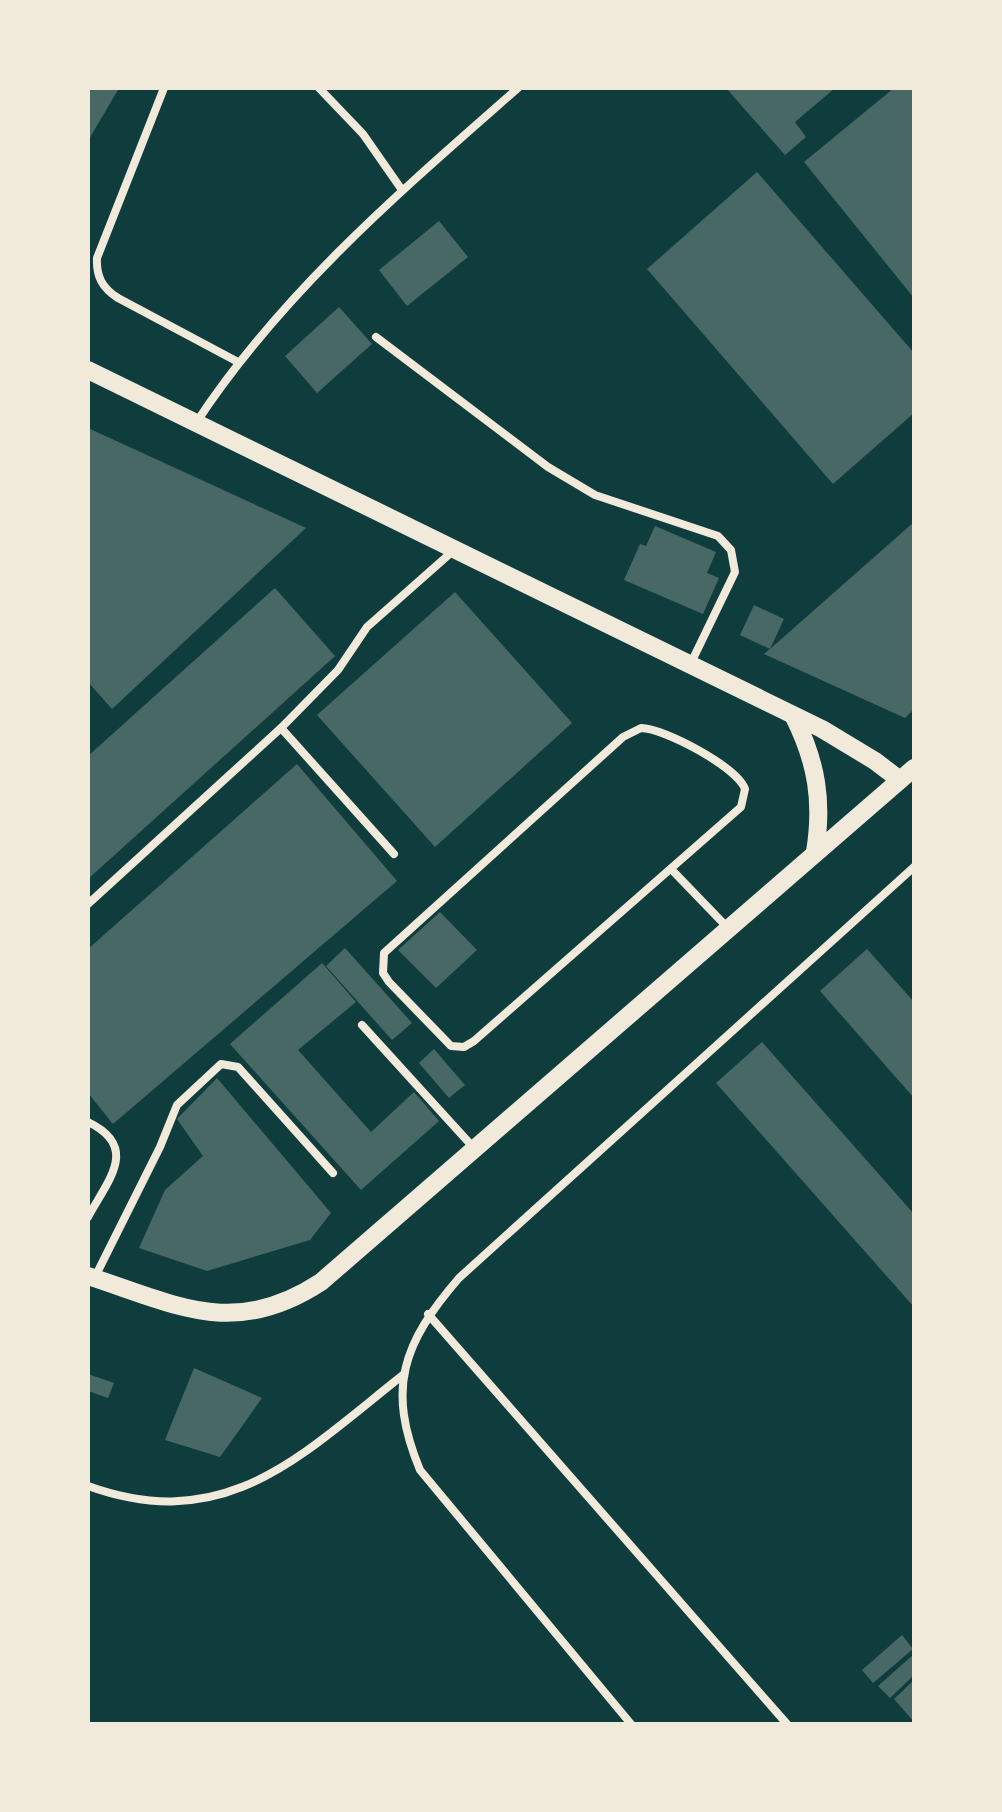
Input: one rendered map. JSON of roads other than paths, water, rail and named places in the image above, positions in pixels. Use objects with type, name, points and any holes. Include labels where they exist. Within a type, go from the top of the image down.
[{"type":"street","points":[[88,370],[850,744],[900,780]]},
{"type":"street","points":[[794,717],[810,748],[818,782],[820,818],[815,852]]},
{"type":"street","points":[[91,1277],[202,1313],[252,1312],[277,1306],[321,1282],[914,768]]},
{"type":"lane","points":[[164,88],[98,258],[99,277],[109,293],[238,362]]},
{"type":"lane","points":[[319,88],[363,134],[402,190]]},
{"type":"lane","points":[[196,423],[238,362],[314,274],[518,88]]},
{"type":"lane","points":[[376,337],[548,467],[595,495],[718,536],[731,550],[735,572],[690,665]]},
{"type":"lane","points":[[88,904],[281,728],[338,670],[367,627],[456,548]]},
{"type":"lane","points":[[281,728],[394,854]]},
{"type":"lane","points":[[641,728],[662,732],[735,773],[745,788],[741,807],[671,869],[464,1047],[452,1046],[442,1038],[383,973],[384,953],[391,944],[623,737],[641,728]]},
{"type":"lane","points":[[631,1724],[420,1470],[407,1439],[401,1398],[403,1375],[428,1314],[459,1278],[914,867]]},
{"type":"lane","points":[[671,869],[728,928]]},
{"type":"lane","points":[[362,1025],[474,1148]]},
{"type":"lane","points":[[91,1277],[160,1147],[177,1105],[220,1064],[238,1067],[334,1173]]},
{"type":"lane","points":[[88,1122],[110,1134],[117,1158],[88,1216]]},
{"type":"lane","points":[[428,1314],[788,1724]]},
{"type":"lane","points":[[88,1486],[136,1500],[165,1503],[224,1495],[252,1485],[292,1461],[403,1375]]}]
